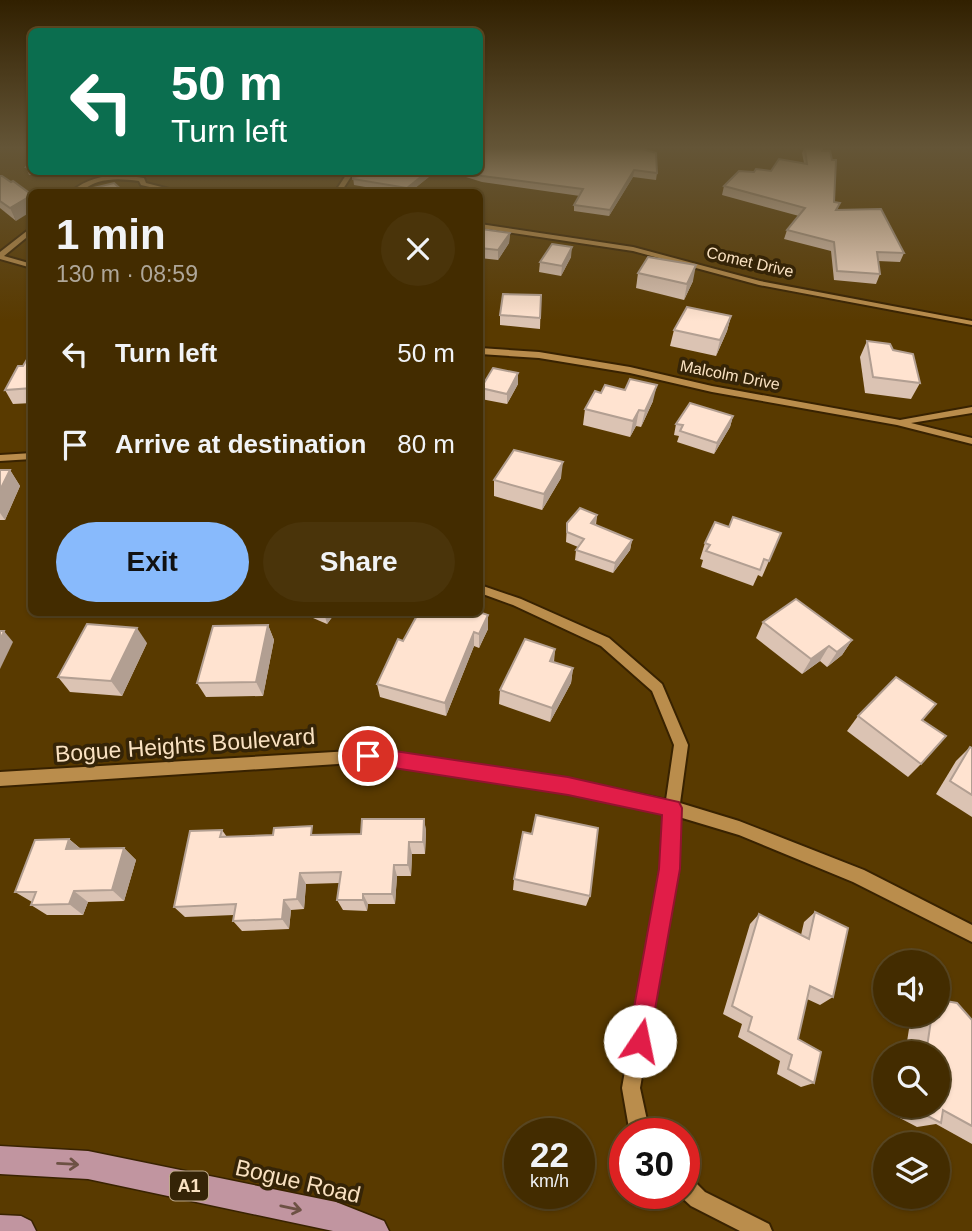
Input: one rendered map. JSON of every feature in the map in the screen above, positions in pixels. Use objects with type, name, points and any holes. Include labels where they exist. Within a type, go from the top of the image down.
[{"type":"main road","name":"Bogue Road","points":[[0,1160],[88,1165],[336,1217],[374,1231]]},
{"type":"main road","points":[[0,1230],[21,1231]]},
{"type":"street","name":"Comet Drive","points":[[483,226],[634,249],[759,283],[972,323]]},
{"type":"street","points":[[0,257],[28,232]]},
{"type":"street","points":[[0,257],[28,265]]},
{"type":"street","name":"Malcolm Drive","points":[[483,351],[539,355],[630,370],[712,389],[897,422],[972,441]]},
{"type":"street","points":[[897,422],[972,410]]},
{"type":"street","points":[[0,458],[28,456]]},
{"type":"street","points":[[483,590],[517,602],[605,642],[657,688],[681,745],[672,808],[669,869],[631,1088],[637,1118]]},
{"type":"street","name":"Bogue Heights Boulevard","points":[[0,779],[368,756],[568,786],[672,808],[739,828],[858,876],[972,934]]},
{"type":"street","points":[[700,1200],[762,1231]]},
{"type":"building","points":[[584,206],[612,206],[610,210]]},
{"type":"building","points":[[799,206],[838,206],[836,210],[881,209],[904,253],[877,252],[880,274],[837,271],[834,242],[787,230],[805,208]]},
{"type":"building","points":[[483,229],[510,233],[498,250],[483,248]]},
{"type":"building","points":[[552,244],[572,247],[562,266],[540,262]]},
{"type":"building","points":[[648,257],[696,265],[687,284],[638,273]]},
{"type":"building","points":[[503,294],[541,295],[540,318],[500,315]]},
{"type":"building","points":[[687,307],[731,316],[720,340],[674,330]]},
{"type":"building","points":[[867,341],[890,344],[893,350],[913,354],[920,383],[873,377]]},
{"type":"building","points":[[28,358],[28,388],[5,390],[18,366],[23,366]]},
{"type":"building","points":[[493,368],[518,373],[507,394],[483,388]]},
{"type":"building","points":[[630,379],[657,385],[645,411],[639,410],[633,421],[585,409],[595,391],[601,393],[605,385],[625,390]]},
{"type":"building","points":[[690,403],[733,416],[717,443],[680,431],[683,425],[676,424]]},
{"type":"building","points":[[514,450],[563,462],[544,494],[494,480]]},
{"type":"building","points":[[0,470],[10,470],[0,490]]},
{"type":"building","points":[[580,508],[597,515],[591,523],[632,540],[615,563],[576,550],[584,539],[567,532],[567,523]]},
{"type":"building","points":[[733,517],[781,533],[769,561],[764,559],[760,570],[706,551],[710,545],[705,543],[715,522],[729,527]]},
{"type":"building","points":[[796,599],[852,640],[837,652],[829,646],[811,659],[763,622]]},
{"type":"building","points":[[488,615],[479,634],[474,632],[445,703],[377,684],[398,639],[403,641],[417,616]]},
{"type":"building","points":[[87,624],[137,628],[111,681],[58,677]]},
{"type":"building","points":[[268,625],[256,682],[197,683],[213,626]]},
{"type":"building","points":[[525,639],[555,649],[550,661],[573,668],[552,708],[500,690]]},
{"type":"building","points":[[896,677],[936,704],[922,720],[946,736],[921,764],[858,716]]},
{"type":"building","points":[[970,747],[972,748],[972,795],[950,781]]},
{"type":"building","points":[[536,815],[598,828],[590,896],[514,879],[523,832],[532,834]]},
{"type":"building","points":[[362,819],[424,819],[423,842],[409,842],[408,865],[394,865],[392,894],[363,894],[363,900],[337,900],[341,872],[300,873],[297,899],[284,900],[282,919],[233,921],[236,904],[174,907],[190,831],[222,830],[220,837],[273,835],[274,828],[312,826],[311,835],[361,834]]},
{"type":"building","points":[[69,839],[66,849],[124,848],[112,890],[74,891],[69,904],[31,905],[36,892],[15,892],[35,840]]},
{"type":"building","points":[[815,912],[848,928],[833,997],[810,986],[798,1039],[821,1052],[814,1083],[788,1069],[792,1055],[748,1031],[752,1017],[732,1006],[759,914],[809,939]]},
{"type":"building","points":[[950,1002],[957,1003],[972,1020],[972,1126],[950,1114],[950,1041],[928,1041],[930,1027],[950,1027]]},
{"type":"route","points":[[368,756],[568,786],[672,808],[669,869],[640,1041]]}]
